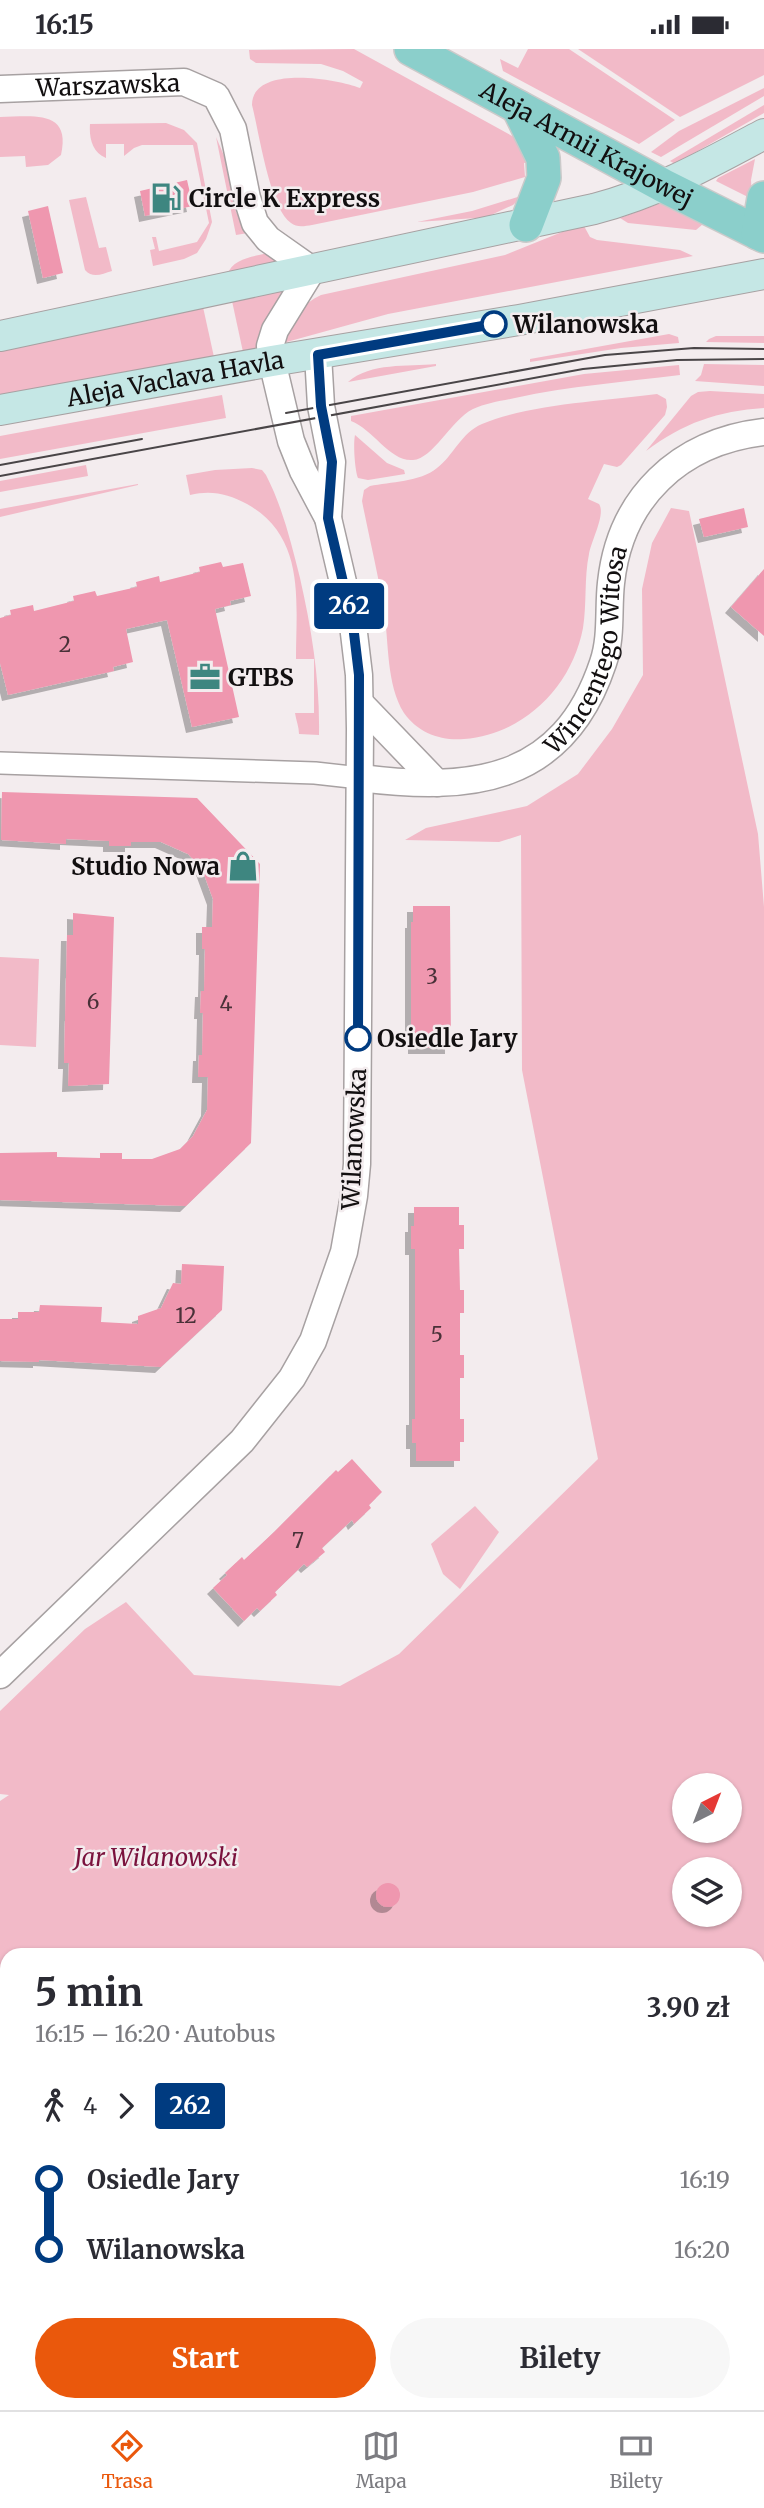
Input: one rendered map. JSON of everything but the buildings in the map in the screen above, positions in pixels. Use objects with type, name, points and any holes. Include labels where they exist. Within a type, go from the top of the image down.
[{"type":"main road","name":"Aleja Armii Krajowej","points":[[411,49],[664,186],[761,234]]},
{"type":"main road","points":[[518,107],[542,158],[544,178],[526,225]]},
{"type":"main road","points":[[0,336],[526,225],[634,199],[764,134]]},
{"type":"main road","points":[[761,234],[764,198]]},
{"type":"main road","name":"Aleja Vaclava Havla","points":[[0,410],[764,274]]},
{"type":"street","name":"Warszawska","points":[[0,89],[184,82],[216,96],[233,129],[255,223],[268,239],[312,270]]},
{"type":"street","name":"Wilanowska","points":[[0,1675],[242,1441],[292,1378],[313,1341],[344,1252],[357,1164],[359,675],[353,625],[328,518],[303,471],[291,441],[270,346],[275,330],[312,270]]},
{"type":"street","name":"Wilanowska","points":[[318,355],[321,406],[332,462],[328,518]]},
{"type":"street","name":"Wincentego Witosa","points":[[360,778],[408,784],[492,776],[522,766],[550,750],[586,701],[604,662],[616,549],[626,522],[641,498],[664,474],[689,456],[720,442],[764,432]]},
{"type":"street","points":[[360,703],[437,783]]},
{"type":"street","points":[[0,763],[315,773],[360,778]]},
{"type":"green space","points":[[354,49],[514,137],[531,162],[524,163],[525,177],[473,192],[312,225],[293,225],[284,215],[271,187],[252,105],[256,92],[266,84],[280,79],[316,79],[360,88],[363,82],[343,71],[321,64],[256,63],[250,59],[249,50]]},
{"type":"green space","points":[[528,49],[569,49],[675,120],[639,144],[503,71],[500,59],[518,68]]},
{"type":"green space","points":[[578,49],[764,49],[764,75],[680,117]]},
{"type":"green space","points":[[764,88],[764,96],[661,157],[651,152],[679,131]]},
{"type":"green space","points":[[764,105],[764,113],[675,164],[670,161]]},
{"type":"green space","points":[[0,117],[46,118],[54,122],[60,129],[63,140],[61,155],[48,165],[26,167],[25,156],[0,157]]},
{"type":"green space","points":[[166,123],[184,130],[197,143],[212,222],[197,253],[153,266],[150,250],[155,249],[152,237],[156,237],[159,251],[197,242],[209,223],[193,145],[142,145],[124,156],[124,144],[106,144],[106,158],[97,152],[92,144],[90,124]]},
{"type":"green space","points":[[216,137],[225,158],[236,212],[248,233],[236,235]]},
{"type":"green space","points":[[755,159],[751,180],[752,199],[716,181],[718,178]]},
{"type":"green space","points":[[524,195],[513,205],[491,217],[417,222],[472,211]]},
{"type":"green space","points":[[86,197],[99,248],[106,247],[112,271],[98,275],[85,270],[69,200]]},
{"type":"green space","points":[[664,202],[703,224],[696,230],[628,223],[620,218]]},
{"type":"green space","points":[[584,226],[590,237],[597,240],[680,250],[693,256],[388,314],[283,343],[296,315],[321,295],[505,255]]},
{"type":"green space","points":[[268,253],[283,260],[227,275],[238,262]]},
{"type":"green space","points":[[286,290],[257,349],[243,352],[232,301]]},
{"type":"green space","points":[[203,307],[214,357],[0,397],[0,349]]},
{"type":"green space","points":[[669,334],[678,337],[679,343],[621,348],[530,362],[530,359]]},
{"type":"green space","points":[[716,336],[764,336],[764,343],[706,342]]},
{"type":"green space","points":[[704,364],[764,365],[764,386],[695,381],[701,375]]},
{"type":"green space","points":[[679,365],[680,375],[556,390],[478,407],[457,421],[428,453],[413,460],[389,451],[351,421],[351,416],[584,374]]},
{"type":"green space","points":[[436,366],[348,382],[378,368]]},
{"type":"green space","points":[[710,391],[764,394],[764,408],[731,412],[702,420],[674,433],[646,451],[691,396]]},
{"type":"green space","points":[[657,394],[666,399],[665,415],[621,465],[617,467],[604,464],[588,499],[599,504],[601,514],[587,563],[583,628],[577,649],[557,687],[526,717],[507,728],[486,735],[447,739],[423,731],[404,713],[394,689],[384,610],[362,501],[364,490],[370,486],[414,479],[430,473],[443,463],[463,438],[475,428],[501,417],[568,404]]},
{"type":"green space","points":[[222,395],[226,418],[0,459],[0,436]]},
{"type":"green space","points":[[355,435],[387,463],[404,470],[405,474],[368,480],[358,478]]},
{"type":"green space","points":[[86,465],[88,476],[0,492],[0,481]]},
{"type":"green space","points":[[252,468],[262,470],[272,487],[300,578],[314,656],[319,735],[299,734],[295,713],[314,713],[314,659],[296,659],[294,572],[280,534],[266,518],[247,504],[226,495],[190,495],[186,475]]},
{"type":"green space","points":[[138,485],[0,517],[0,509]]},
{"type":"green space","name":"Jar Wilanowski","points":[[671,508],[689,511],[758,834],[764,907],[764,1948],[0,1948],[0,1801],[9,1795],[0,1794],[0,1711],[85,1629],[126,1602],[194,1675],[340,1686],[399,1654],[598,1459],[522,1070],[521,835],[499,842],[405,840],[426,828],[527,806],[578,774],[612,729],[643,675],[642,589],[652,543]]},
{"type":"green space","points":[[0,957],[39,959],[36,1047],[0,1045]]},
{"type":"green space","points":[[475,1506],[499,1532],[460,1589],[443,1574],[431,1544]]},
{"type":"tram line","points":[[286,413],[605,355],[694,348],[764,349]]},
{"type":"tram line","points":[[0,476],[583,369],[677,360],[764,359]]},
{"type":"tram line","points":[[0,465],[142,439]]},
{"type":"bus line","name":"262","points":[[358,1038],[359,675],[353,625],[328,518],[332,462],[321,406],[318,355],[494,324]]},
{"type":"place","name":"Circle K Express","points":[[166,198]]},
{"type":"place","name":"Wilanowska","points":[[494,324]]},
{"type":"place","name":"GTBS","points":[[205,677]]},
{"type":"place","name":"Studio Nowa","points":[[243,866]]},
{"type":"place","name":"Osiedle Jary","points":[[358,1038]]}]
